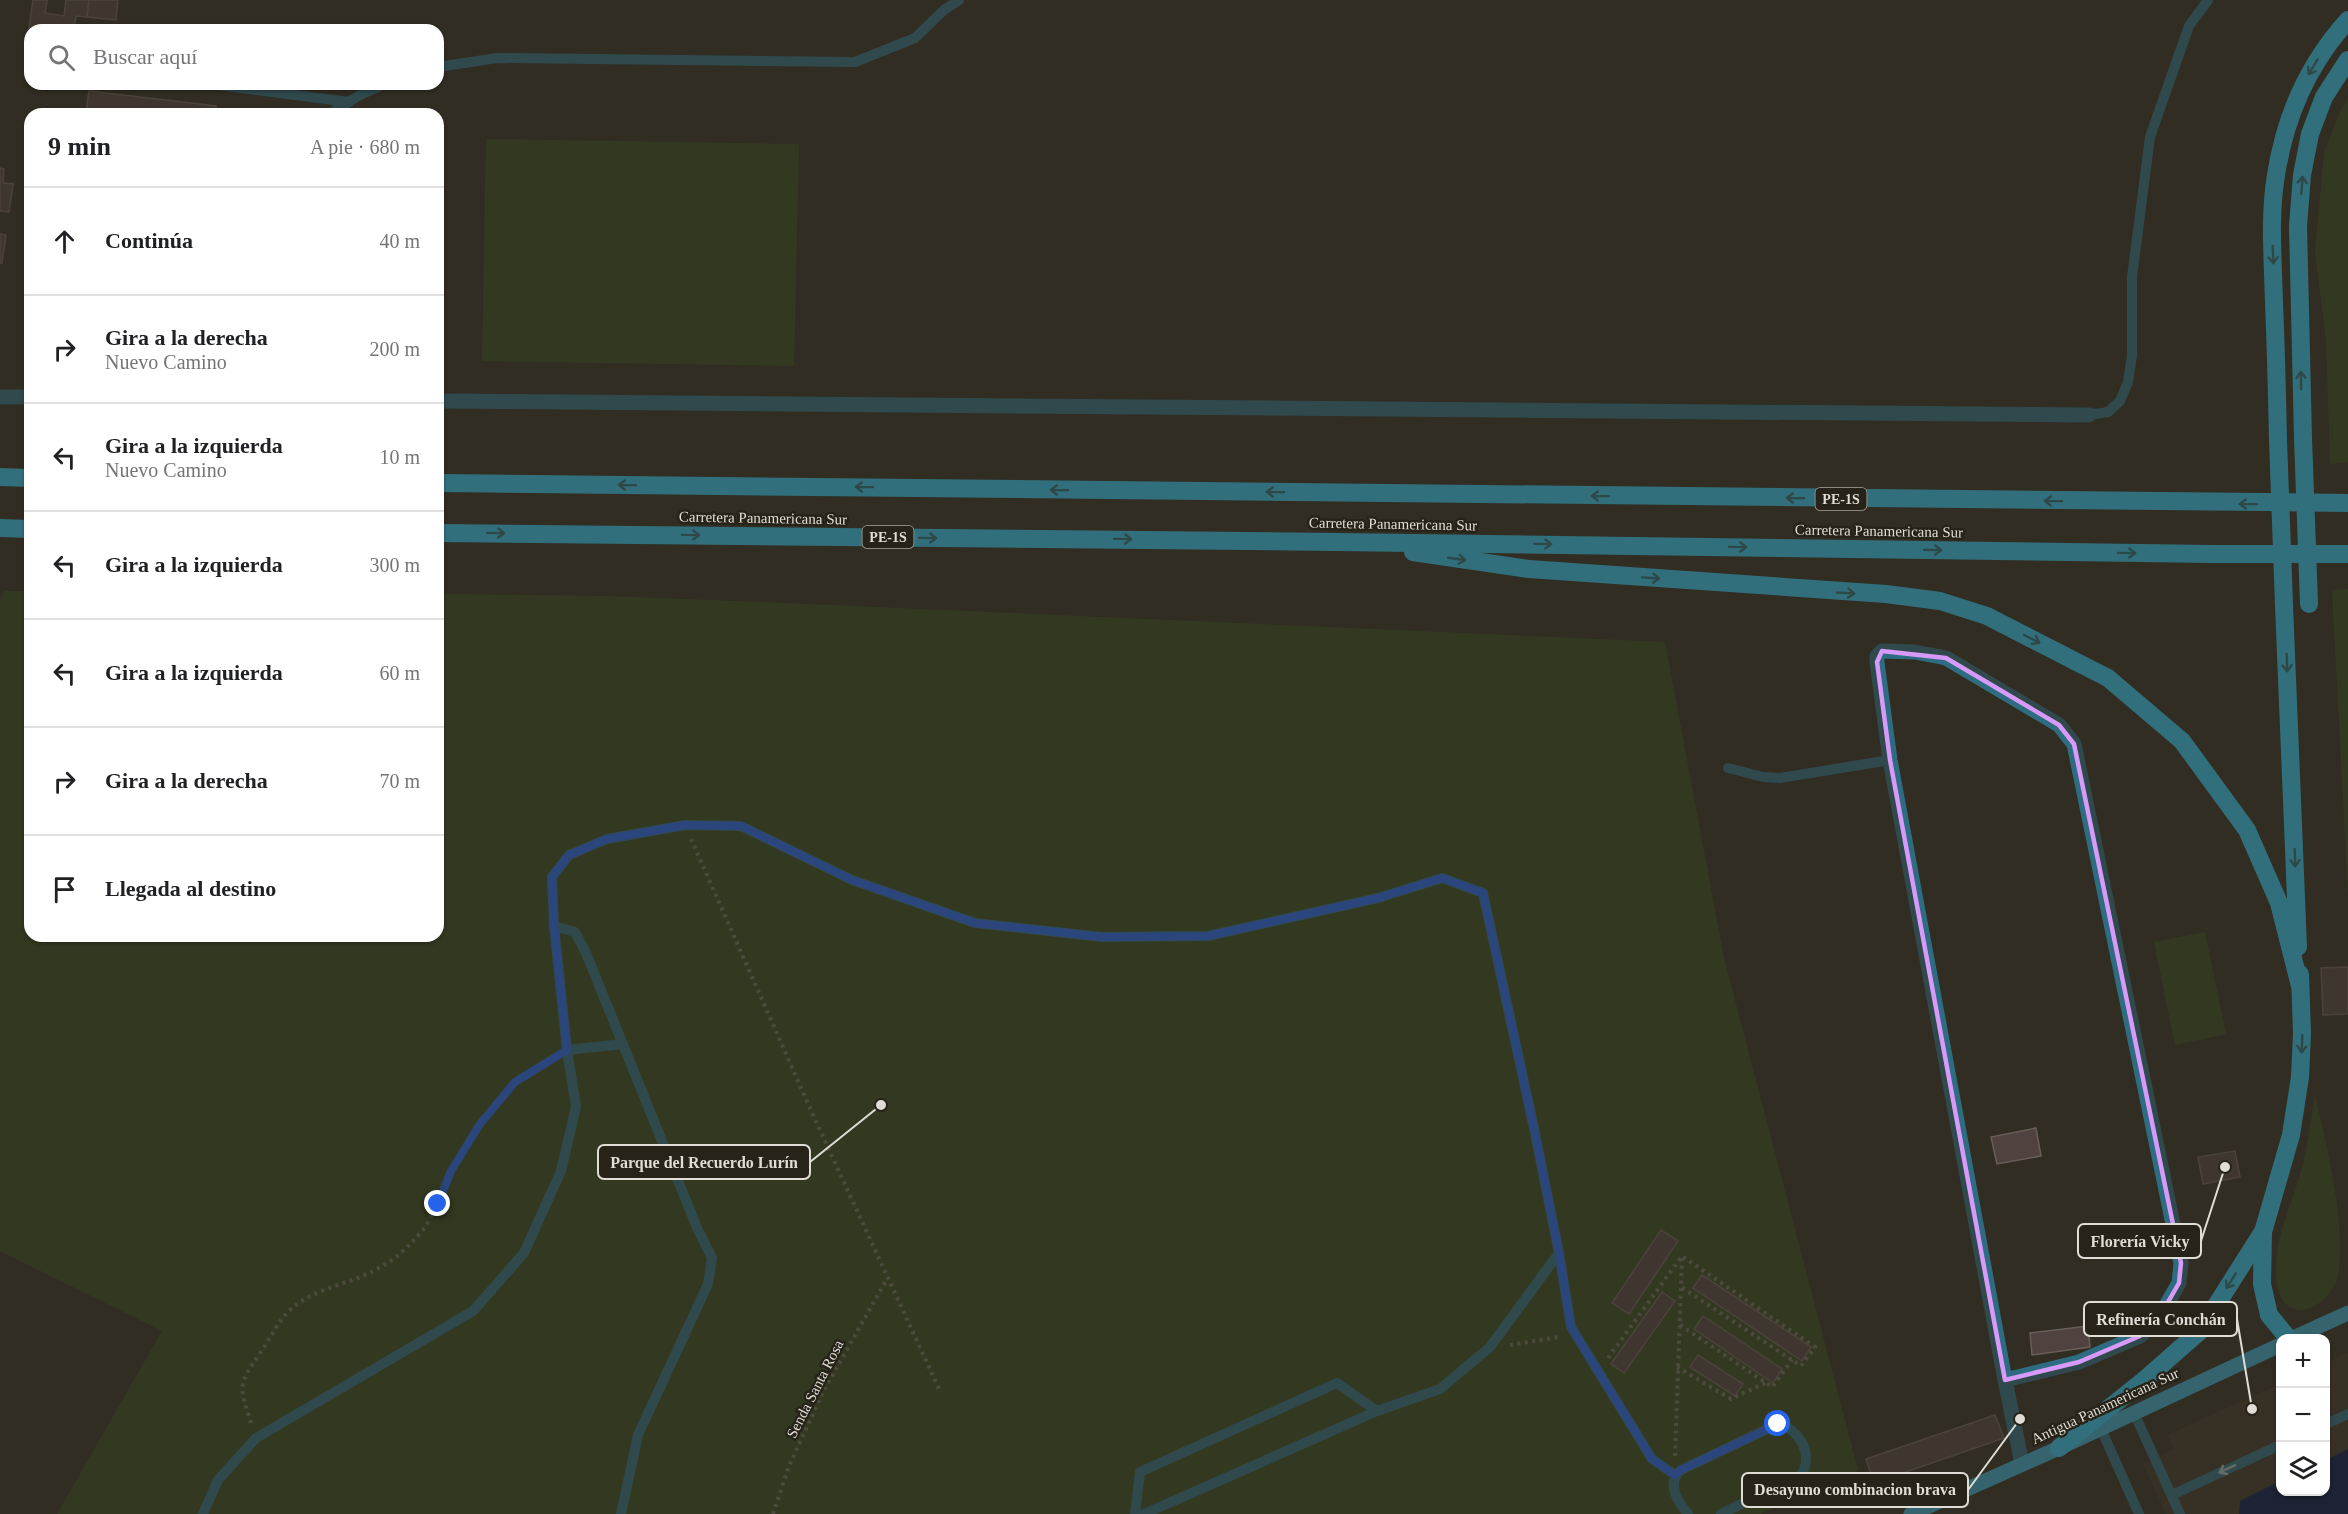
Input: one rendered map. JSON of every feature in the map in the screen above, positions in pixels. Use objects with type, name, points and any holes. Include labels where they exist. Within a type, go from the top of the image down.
[{"type":"highway","points":[[2285,1334],[2270,1316],[2262,1284],[2263,1232],[2291,1135],[2300,1077],[2302,1034],[2284,604],[2272,227],[2276,175],[2288,128],[2304,82],[2328,42],[2348,20]]},
{"type":"highway","points":[[2308,604],[2298,226],[2302,175],[2310,134],[2324,97],[2348,60]]},
{"type":"highway","points":[[0,477],[24,478]]},
{"type":"highway","name":"Carretera Panamericana Sur","points":[[444,483],[2348,503]]},
{"type":"highway","points":[[2286,504],[2348,496]]},
{"type":"highway","points":[[0,528],[24,529]]},
{"type":"highway","name":"Carretera Panamericana Sur","points":[[444,533],[2348,554]]},
{"type":"highway","points":[[1337,542],[1529,569],[1897,596],[1940,601],[1988,616],[2108,678],[2182,741],[2247,830],[2279,903],[2300,986]]},
{"type":"highway","points":[[2059,1448],[2143,1381],[2200,1331],[2263,1232]]},
{"type":"main road","points":[[2302,1334],[2348,1313]]},
{"type":"main road","name":"Antigua Panamericana Sur","points":[[1911,1514],[2101,1429],[2276,1346]]},
{"type":"street","points":[[0,397],[24,397]]},
{"type":"street","points":[[444,401],[2089,415]]},
{"type":"street","points":[[2006,1380],[2079,1362],[2140,1336],[2160,1317],[2179,1283],[2181,1263],[2074,744],[2059,726],[1946,658],[1915,652],[1881,651],[1876,662],[1890,760],[2006,1380],[2022,1464]]},
{"type":"lane","points":[[444,66],[497,58],[855,62],[915,38],[944,10],[959,0]]},
{"type":"lane","points":[[2089,415],[2108,412],[2120,401],[2128,382],[2132,356],[2132,277],[2150,137],[2188,26],[2208,0]]},
{"type":"lane","points":[[256,90],[349,102]]},
{"type":"lane","points":[[339,108],[373,90]]},
{"type":"lane","points":[[1728,768],[1763,777],[1780,778],[1890,760]]},
{"type":"lane","points":[[202,1514],[218,1480],[256,1438],[472,1311],[524,1253],[561,1171],[576,1107],[567,1050],[554,926],[552,877],[569,855],[607,839],[685,825],[741,826],[852,880],[975,923],[1102,937],[1208,936],[1378,898],[1442,878],[1483,893],[1559,1253],[1571,1327],[1652,1459],[1675,1475]]},
{"type":"lane","points":[[554,926],[574,932],[586,953],[698,1230],[712,1258],[708,1284],[638,1435],[621,1514]]},
{"type":"lane","points":[[567,1050],[623,1044]]},
{"type":"lane","points":[[1144,1514],[1377,1411],[1440,1389],[1490,1347],[1559,1253]]},
{"type":"lane","points":[[1135,1514],[1140,1472],[1336,1383],[1377,1411]]},
{"type":"lane","points":[[2134,1413],[2180,1514]]},
{"type":"lane","points":[[2330,1422],[2348,1414]]},
{"type":"lane","points":[[1688,1514],[1676,1496],[1673,1484],[1675,1475],[1681,1470],[1778,1424],[1790,1427],[1801,1440],[1807,1455],[1807,1467],[1801,1475],[1721,1514]]},
{"type":"lane","points":[[2101,1429],[2139,1514]]},
{"type":"lane","points":[[2172,1495],[2276,1447]]},
{"type":"path","points":[[685,825],[887,1279],[940,1392]]},
{"type":"path","points":[[256,1438],[241,1394],[247,1370],[261,1352],[273,1329],[291,1309],[312,1294],[377,1270],[402,1252],[424,1228],[438,1204],[451,1171],[480,1124],[515,1082],[567,1050]]},
{"type":"path","points":[[1675,1475],[1682,1256]]},
{"type":"path","points":[[1681,1287],[1801,1366],[1815,1347],[1682,1256]]},
{"type":"path","points":[[1598,1372],[1682,1256]]},
{"type":"path","name":"Senda Santa Rosa","points":[[773,1514],[789,1466],[824,1390],[887,1279]]},
{"type":"path","points":[[1679,1325],[1772,1387],[1792,1360]]},
{"type":"path","points":[[1490,1347],[1541,1341],[1574,1334]]},
{"type":"path","points":[[1677,1367],[1731,1399],[1766,1383]]},
{"type":"highlighted area","points":[[1882,651],[1946,658],[2059,725],[2074,744],[2181,1263],[2179,1283],[2160,1316],[2140,1336],[2079,1362],[2005,1380],[1890,760],[1877,662]]},
{"type":"shaded area","points":[[2348,1353],[2348,1514],[2166,1514],[2143,1464],[2174,1449],[2167,1435],[2276,1386],[2276,1496],[2330,1496],[2330,1361]]},
{"type":"green space","points":[[2348,99],[2348,462],[2330,464],[2326,339],[2315,252],[2324,153],[2340,112]]},
{"type":"green space","points":[[486,139],[799,144],[794,366],[482,361]]},
{"type":"green space","points":[[2348,589],[2348,893],[2332,590]]},
{"type":"green space","points":[[4,591],[24,591],[24,942],[444,942],[444,594],[605,596],[762,602],[1665,642],[1724,958],[1858,1470],[1760,1514],[57,1514],[162,1331],[0,1251],[0,600]]},
{"type":"green space","points":[[2205,932],[2226,1034],[2175,1045],[2154,942]]},
{"type":"green space","points":[[2315,1096],[2335,1188],[2340,1260],[2337,1280],[2330,1293],[2310,1308],[2300,1310],[2291,1308],[2278,1290],[2277,1258],[2282,1231],[2303,1164]]},
{"type":"water","points":[[2348,1449],[2348,1514],[2239,1514],[2240,1501],[2276,1483],[2276,1496],[2330,1496],[2330,1458]]},
{"type":"building","points":[[33,0],[47,0],[45,13],[64,16],[66,0],[89,0],[87,17],[76,16],[75,24],[30,24]]},
{"type":"building","points":[[89,0],[118,0],[116,20],[87,17]]},
{"type":"building","points":[[89,91],[216,106],[216,108],[86,108]]},
{"type":"building","points":[[0,168],[4,169],[3,183],[13,184],[9,212],[0,211]]},
{"type":"building","points":[[0,234],[6,235],[2,263],[0,263]]},
{"type":"building","points":[[2348,967],[2348,1014],[2323,1015],[2321,968]]},
{"type":"building","points":[[2036,1128],[2041,1156],[1997,1164],[1991,1137]]},
{"type":"building","points":[[2235,1151],[2240,1177],[2203,1184],[2198,1157]]},
{"type":"building","points":[[1661,1230],[1678,1241],[1629,1314],[1612,1303]]},
{"type":"building","points":[[1702,1275],[1811,1347],[1802,1361],[1693,1288]]},
{"type":"building","points":[[1662,1292],[1675,1301],[1624,1373],[1611,1364]]},
{"type":"building","points":[[1703,1316],[1782,1369],[1773,1383],[1694,1329]]},
{"type":"building","points":[[2088,1326],[2090,1347],[2032,1355],[2030,1333]]},
{"type":"building","points":[[1698,1355],[1743,1384],[1735,1396],[1690,1367]]},
{"type":"building","points":[[1995,1415],[2004,1438],[1874,1483],[1866,1459]]},
{"type":"place","name":"Parque del Recuerdo Lurín","points":[[881,1105]]},
{"type":"place","name":"Florería Vicky","points":[[2225,1167]]},
{"type":"place","name":"Refinería Conchán","points":[[2252,1409]]},
{"type":"place","name":"Desayuno combinacion brava","points":[[2020,1419]]},
{"type":"route","points":[[438,1204],[451,1171],[480,1124],[515,1082],[567,1050],[554,926],[552,877],[569,855],[607,839],[685,825],[741,826],[852,880],[975,923],[1102,937],[1208,936],[1378,898],[1442,878],[1483,893],[1535,1133],[1571,1327],[1619,1409],[1652,1459],[1675,1475],[1681,1470],[1778,1424]]}]
